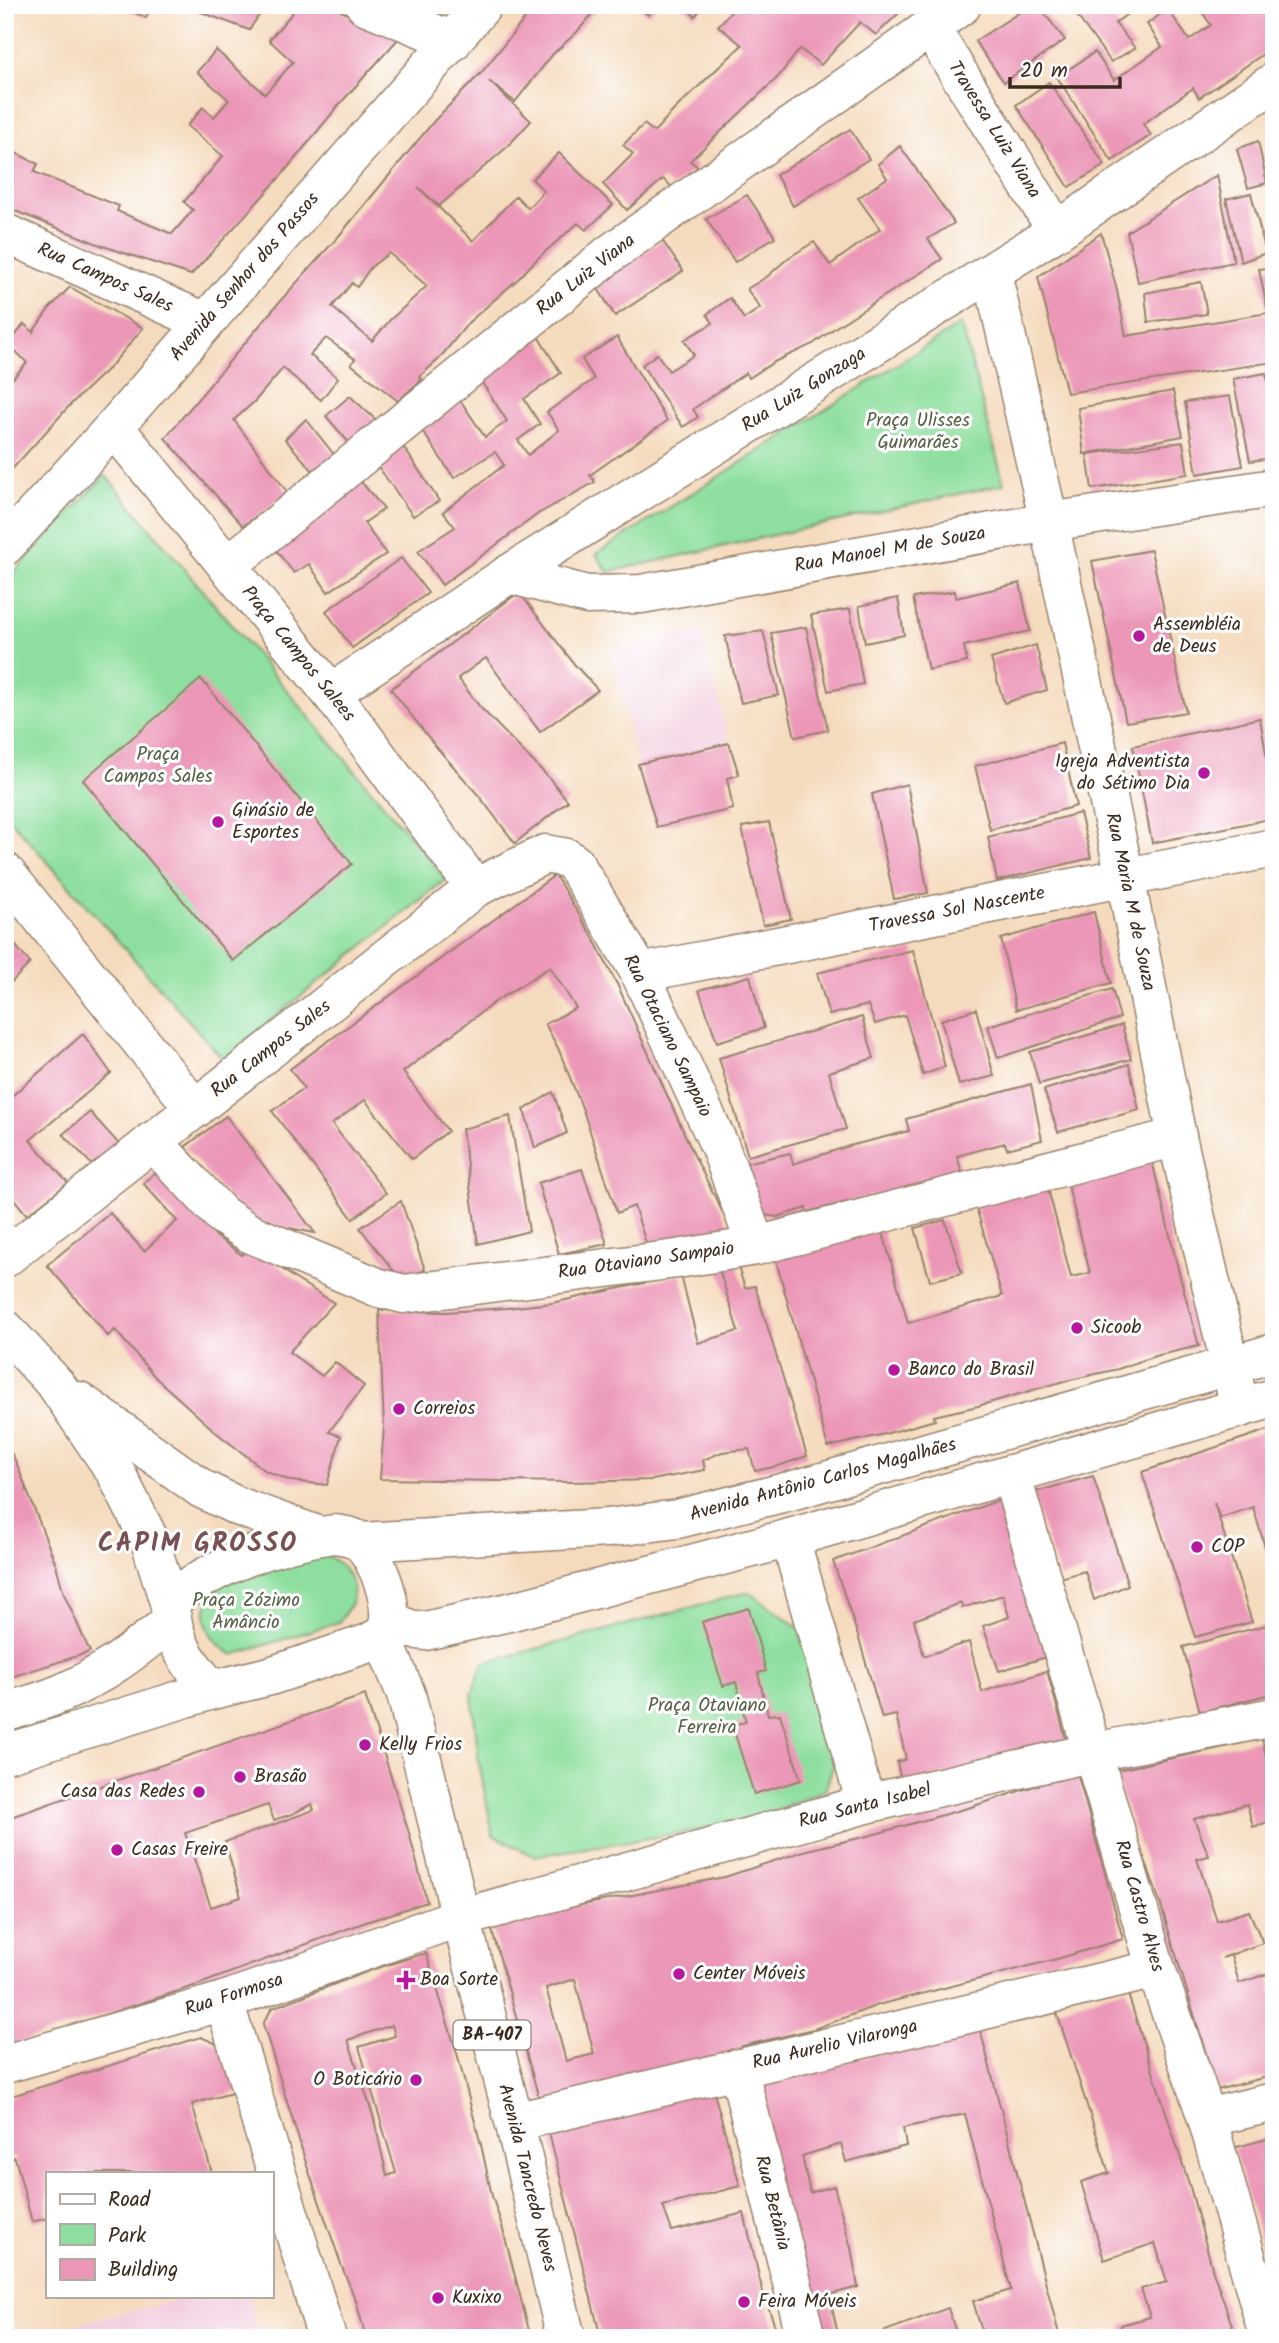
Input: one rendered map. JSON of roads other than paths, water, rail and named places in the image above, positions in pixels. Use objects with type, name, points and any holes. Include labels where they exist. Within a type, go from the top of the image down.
[{"type":"street","points":[[365,5],[453,41]]},
{"type":"street","name":"Avenida Senhor dos Passos","points":[[5,546],[114,427],[483,5]]},
{"type":"street","name":"Rua Luiz Viana","points":[[226,566],[611,253],[962,5]]},
{"type":"street","name":"Travessa Luiz Viana","points":[[931,29],[1056,231]]},
{"type":"street","name":"Rua Luiz Gonzaga","points":[[331,693],[509,574],[992,273],[1274,82]]},
{"type":"street","name":"Rua Campos Sales","points":[[5,233],[205,322]]},
{"type":"street","name":"Rua Maria M de Souza","points":[[992,273],[1049,522],[1177,1137],[1231,1366],[1257,1403]]},
{"type":"street","name":"Praça Campos Salees","points":[[114,427],[331,693],[475,888]]},
{"type":"street","name":"Rua Manoel M de Souza","points":[[509,574],[587,595],[640,594],[1049,522],[1274,488]]},
{"type":"street","name":"Travessa Sol Nascente","points":[[640,973],[1274,848]]},
{"type":"street","name":"Rua Campos Sales","points":[[5,1258],[475,888],[545,854]]},
{"type":"street","name":"Rua Otaciano Sampaio","points":[[545,854],[567,858],[575,864],[640,973],[720,1147],[756,1246]]},
{"type":"street","points":[[5,872],[195,1109]]},
{"type":"street","name":"Rua Otaviano Sampaio","points":[[152,1141],[222,1215],[249,1233],[379,1287],[404,1294],[677,1259],[756,1246],[1177,1137]]},
{"type":"street","points":[[5,1329],[57,1385],[116,1473],[150,1541],[175,1635],[183,1651],[212,1690]]},
{"type":"street","name":"Avenida Antônio Carlos Magalhães","points":[[320,1536],[348,1535],[361,1542],[608,1528],[677,1519],[794,1490],[1274,1353]]},
{"type":"street","points":[[57,1385],[202,1489],[237,1506],[320,1536]]},
{"type":"street","points":[[5,1754],[212,1690],[270,1676],[377,1634],[449,1626],[790,1538],[1257,1403]]},
{"type":"street","name":"Rua Castro Alves","points":[[1011,1474],[1156,1969],[1207,2118],[1269,2338]]},
{"type":"street","points":[[5,1713],[62,1693],[115,1665],[198,1581],[248,1558],[320,1536]]},
{"type":"street","points":[[790,1538],[866,1804]]},
{"type":"street","points":[[361,1542],[375,1563],[388,1603],[377,1634],[392,1701],[416,1734]]},
{"type":"street","points":[[406,1694],[428,1655],[449,1626]]},
{"type":"street","name":"Avenida Tancredo Neves","points":[[377,1634],[406,1694],[515,2122],[566,2338]]},
{"type":"street","name":"Rua Santa Isabel","points":[[461,1918],[866,1804],[1094,1752],[1274,1717]]},
{"type":"street","name":"Rua Formosa","points":[[5,2064],[224,2001],[461,1918]]},
{"type":"street","name":"Rua Aurelio Vilaronga","points":[[515,2122],[1156,1969]]},
{"type":"street","points":[[224,2001],[327,2338]]},
{"type":"street","name":"Rua Betânia","points":[[738,2068],[806,2338]]},
{"type":"street","points":[[1207,2118],[1274,2102]]},
{"type":"place","name":"Assembléia de Deus","points":[[1139,636]]},
{"type":"place","name":"Igreja Adventista do Sétimo Dia","points":[[1204,773]]},
{"type":"place","name":"Ginásio de Esportes","points":[[218,822]]},
{"type":"place","name":"Sicoob","points":[[1077,1328]]},
{"type":"place","name":"Banco do Brasil","points":[[894,1370]]},
{"type":"place","name":"Correios","points":[[399,1409]]},
{"type":"place","name":"COP","points":[[1197,1547]]},
{"type":"place","name":"Kelly Frios","points":[[365,1745]]},
{"type":"place","name":"Brasão","points":[[240,1777]]},
{"type":"place","name":"Casa das Redes","points":[[199,1792]]},
{"type":"place","name":"Casas Freire","points":[[117,1850]]},
{"type":"place","name":"Center Móveis","points":[[679,1974]]},
{"type":"place","name":"Boa Sorte","points":[[406,1980]]},
{"type":"place","name":"O Boticário","points":[[416,2080]]},
{"type":"place","name":"Kuxixo","points":[[438,2298]]},
{"type":"place","name":"Feira Móveis","points":[[744,2302]]},
{"type":"district","name":"CAPIM GROSSO","points":[[198,1544]]},
{"type":"park label","name":"Praça Ulisses Guimarães","points":[[918,432]]},
{"type":"park label","name":"Praça Campos Sales","points":[[158,766]]},
{"type":"park label","name":"Praça Zózimo Amâncio","points":[[246,1612]]},
{"type":"park label","name":"Praça Otaviano Ferreira","points":[[707,1717]]}]
